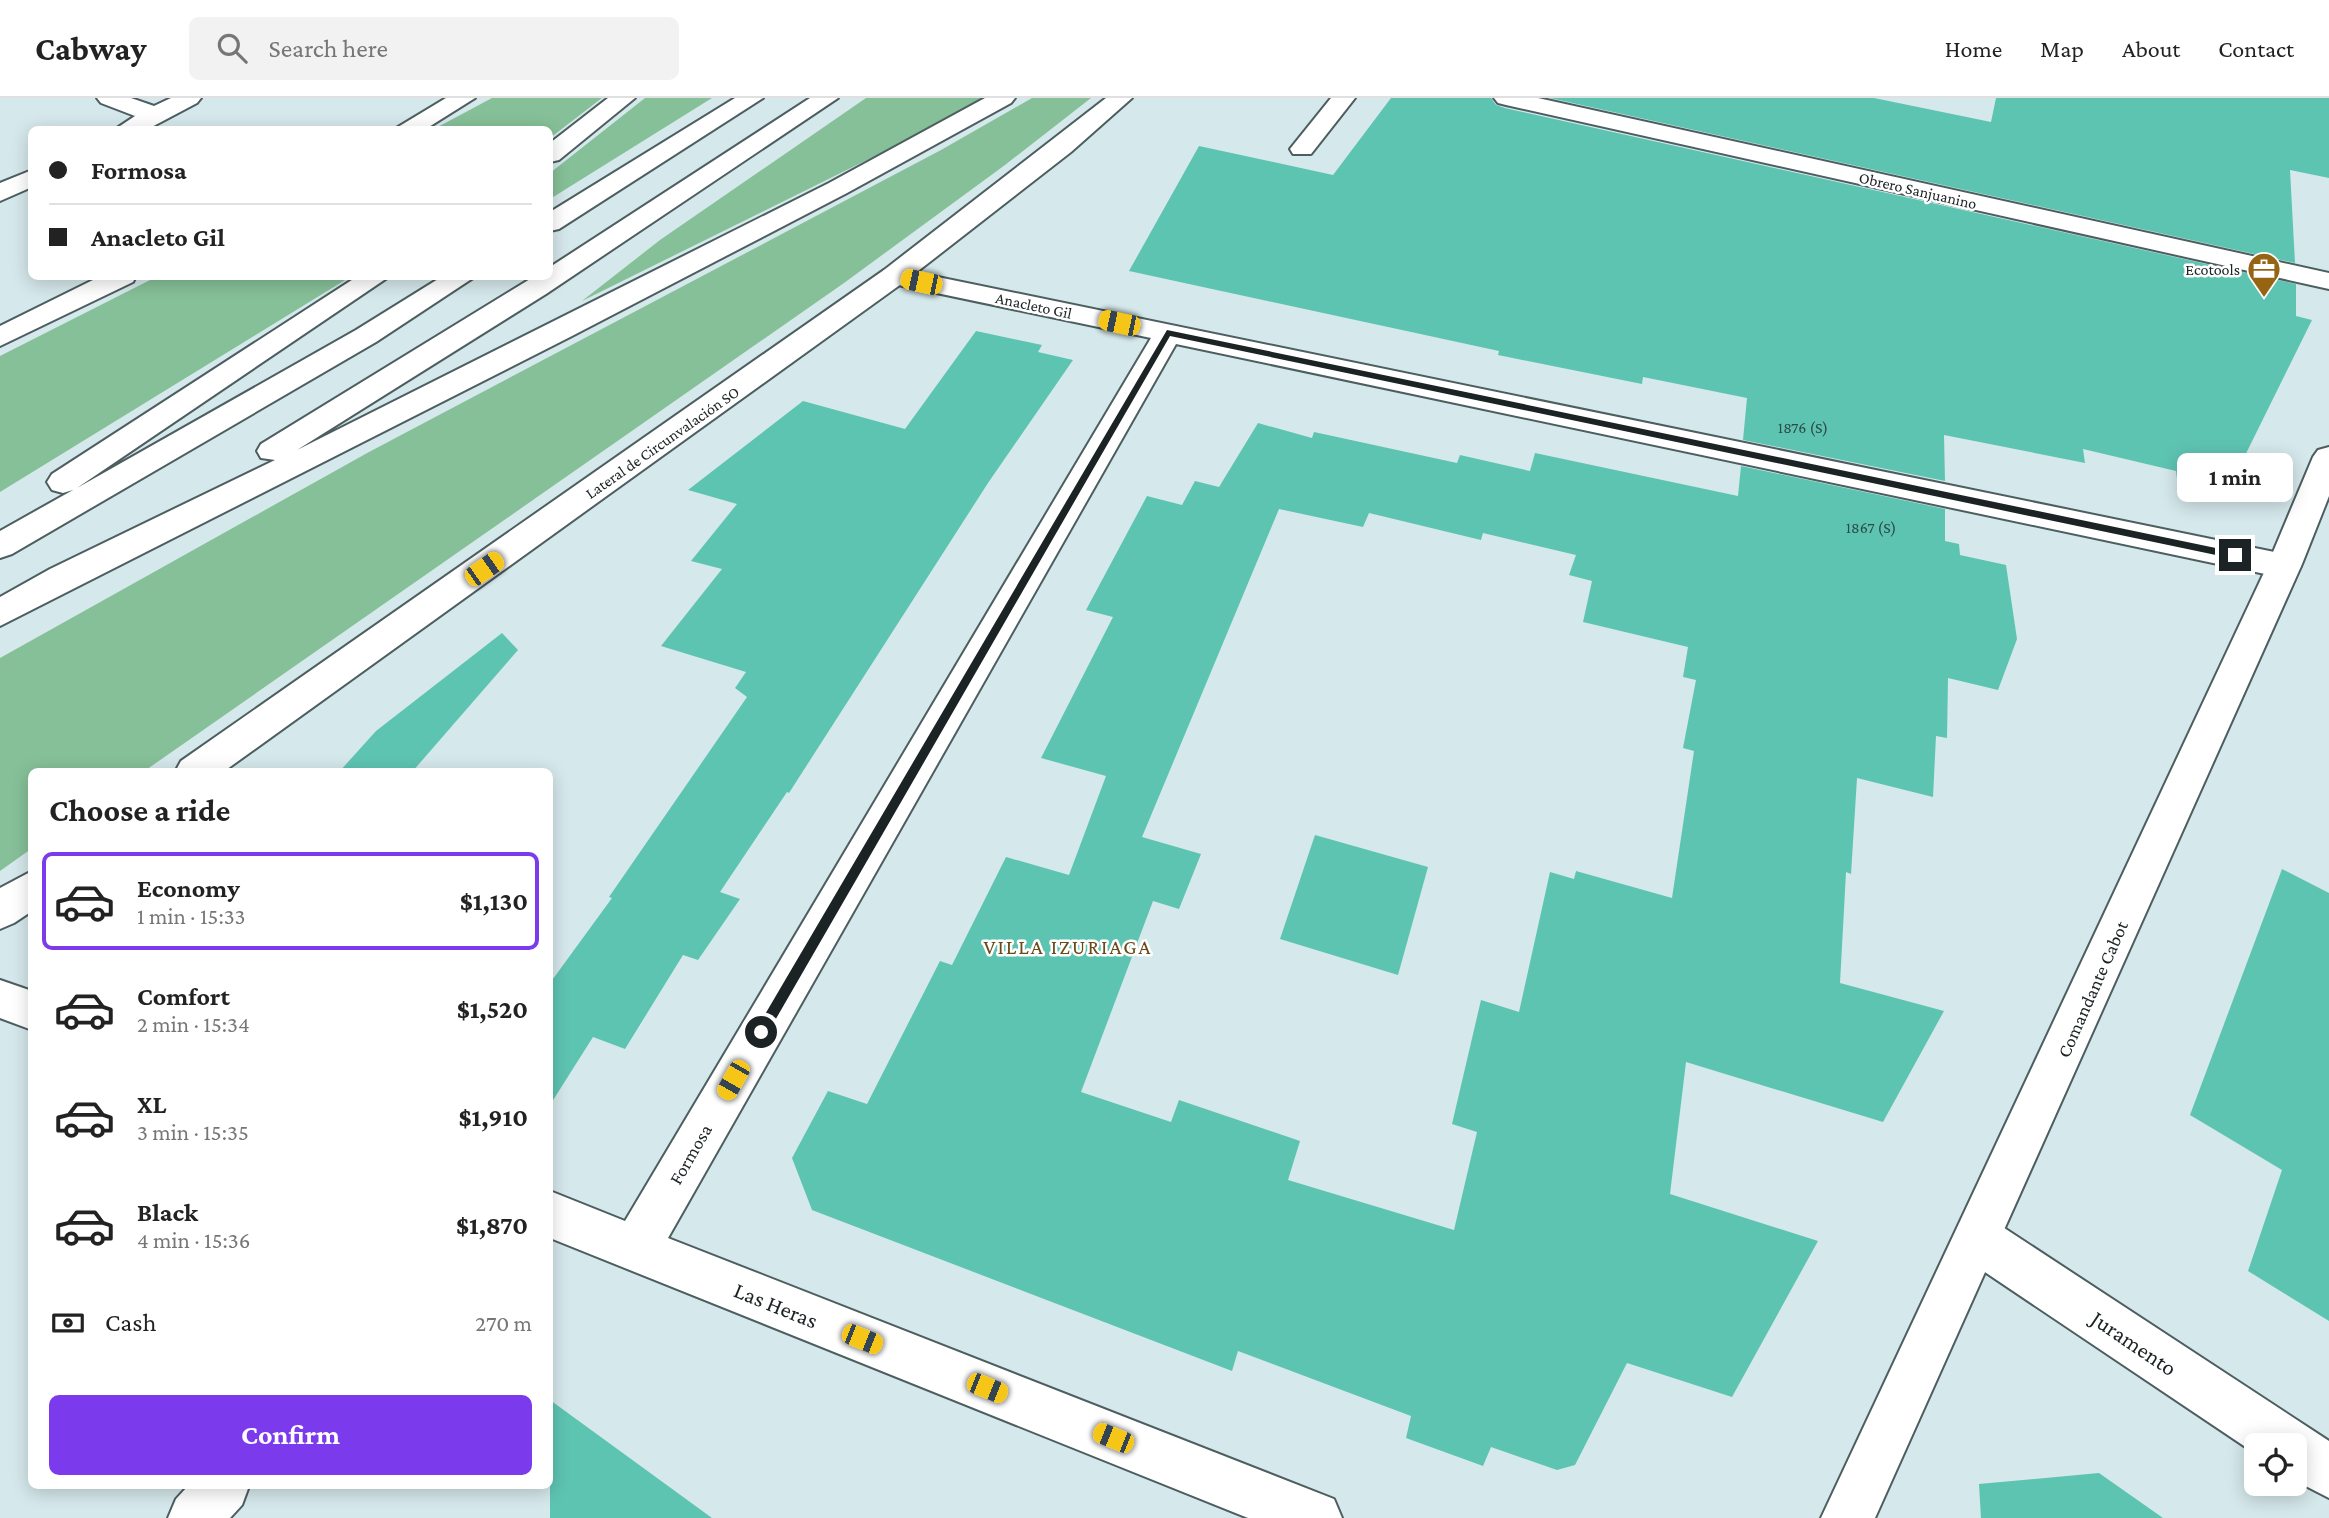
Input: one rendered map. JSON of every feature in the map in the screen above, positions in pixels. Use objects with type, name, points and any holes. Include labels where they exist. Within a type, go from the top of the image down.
[{"type":"main road","points":[[109,98],[155,115]]},
{"type":"main road","points":[[134,126],[189,98]]},
{"type":"main road","points":[[412,126],[463,98]]},
{"type":"main road","points":[[553,153],[623,98]]},
{"type":"main road","points":[[553,221],[751,98]]},
{"type":"main road","points":[[553,277],[825,98]]},
{"type":"main road","points":[[41,590],[574,324],[892,159],[1003,98]]},
{"type":"main road","name":"Lateral de Circunvalación SO","points":[[200,768],[894,276],[1062,147],[1120,98]]},
{"type":"main road","points":[[1302,149],[1343,98]]},
{"type":"main road","name":"Obrero Sanjuanino","points":[[1506,98],[2329,281]]},
{"type":"main road","points":[[0,193],[28,179]]},
{"type":"main road","name":"Anacleto Gil","points":[[894,276],[2284,566]]},
{"type":"main road","points":[[0,337],[114,280]]},
{"type":"main road","points":[[0,521],[150,427],[371,280]]},
{"type":"main road","points":[[0,546],[366,336],[457,280]]},
{"type":"main road","points":[[0,613],[548,280]]},
{"type":"main road","name":"Formosa","points":[[635,1249],[1167,333]]},
{"type":"main road","name":"Comandante Cabot","points":[[1848,1518],[1978,1239],[2326,471]]},
{"type":"main road","points":[[0,911],[28,891]]},
{"type":"main road","points":[[0,999],[28,1010]]},
{"type":"main road","name":"Las Heras","points":[[553,1216],[1315,1518]]},
{"type":"main road","name":"Juramento","points":[[1978,1239],[2269,1433]]},
{"type":"main road","points":[[2307,1458],[2329,1472]]},
{"type":"main road","points":[[195,1518],[220,1489]]},
{"type":"green space","points":[[492,98],[602,98],[553,136],[553,126],[440,126]]},
{"type":"green space","points":[[645,98],[712,98],[553,197],[553,171]]},
{"type":"green space","points":[[866,98],[983,98],[885,151],[582,301],[660,240]]},
{"type":"green space","points":[[1032,98],[1091,98],[844,283],[149,768],[28,768],[28,851],[0,871],[0,658],[369,452],[941,150]]},
{"type":"green space","points":[[150,280],[345,280],[0,492],[0,356]]},
{"type":"building","points":[[1391,98],[1491,98],[1496,105],[1505,108],[2296,284],[2296,316],[2312,320],[2225,496],[2178,487],[2176,471],[2083,449],[2085,463],[1944,435],[1945,481],[1743,440],[1747,398],[1643,377],[1642,384],[1498,355],[1499,351],[1129,271],[1199,146],[1333,175]]},
{"type":"building","points":[[1550,98],[1874,98],[1991,122],[1996,98],[2329,98],[2329,178],[2290,170],[2295,263]]},
{"type":"building","points":[[976,331],[1042,345],[1038,352],[1073,360],[988,483],[789,793],[787,792],[720,892],[740,899],[698,960],[683,955],[625,1049],[593,1037],[553,1100],[553,979],[612,898],[609,897],[747,697],[735,688],[746,672],[661,646],[722,569],[691,561],[737,504],[688,490],[803,401],[905,429]]},
{"type":"building","points":[[1258,423],[1312,438],[1314,432],[1457,463],[1460,455],[1530,471],[1535,453],[1738,496],[1741,466],[1945,509],[1945,541],[1959,544],[1960,555],[2006,565],[2017,639],[1998,690],[1948,678],[1947,738],[1936,736],[1933,797],[1857,778],[1851,874],[1846,872],[1840,983],[1944,1011],[1883,1122],[1686,1062],[1670,1194],[1818,1241],[1732,1397],[1627,1363],[1575,1465],[1557,1470],[1491,1447],[1483,1466],[1406,1438],[1411,1416],[1238,1351],[1232,1371],[812,1210],[792,1158],[828,1091],[867,1104],[940,961],[952,965],[1006,857],[1069,875],[1106,776],[1041,758],[1113,617],[1086,610],[1147,496],[1182,505],[1195,481],[1219,487]],"holes":[[[1279,509],[1363,527],[1369,513],[1481,540],[1483,533],[1576,555],[1569,575],[1592,581],[1583,622],[1688,647],[1683,677],[1696,680],[1683,748],[1694,751],[1672,898],[1576,871],[1574,879],[1550,872],[1519,1012],[1481,1000],[1452,1124],[1477,1132],[1454,1230],[1288,1180],[1300,1141],[1179,1100],[1171,1122],[1081,1092],[1153,901],[1179,909],[1201,854],[1142,837]]]},
{"type":"building","points":[[502,633],[518,650],[415,768],[343,768],[376,731]]},
{"type":"building","points":[[1315,835],[1428,867],[1398,975],[1280,939]]},
{"type":"building","points":[[2282,869],[2329,893],[2329,1321],[2248,1271],[2282,1170],[2190,1115]]},
{"type":"building","points":[[553,1402],[712,1518],[550,1518],[550,1489],[553,1489]]},
{"type":"building","points":[[2099,1473],[2163,1518],[1981,1518],[1979,1484]]},
{"type":"place","name":"Ecotools","points":[[2264,299]]},
{"type":"district","name":"VILLA IZURIAGA","points":[[1068,947]]},
{"type":"route","points":[[761,1032],[1167,333],[2235,555]]}]
